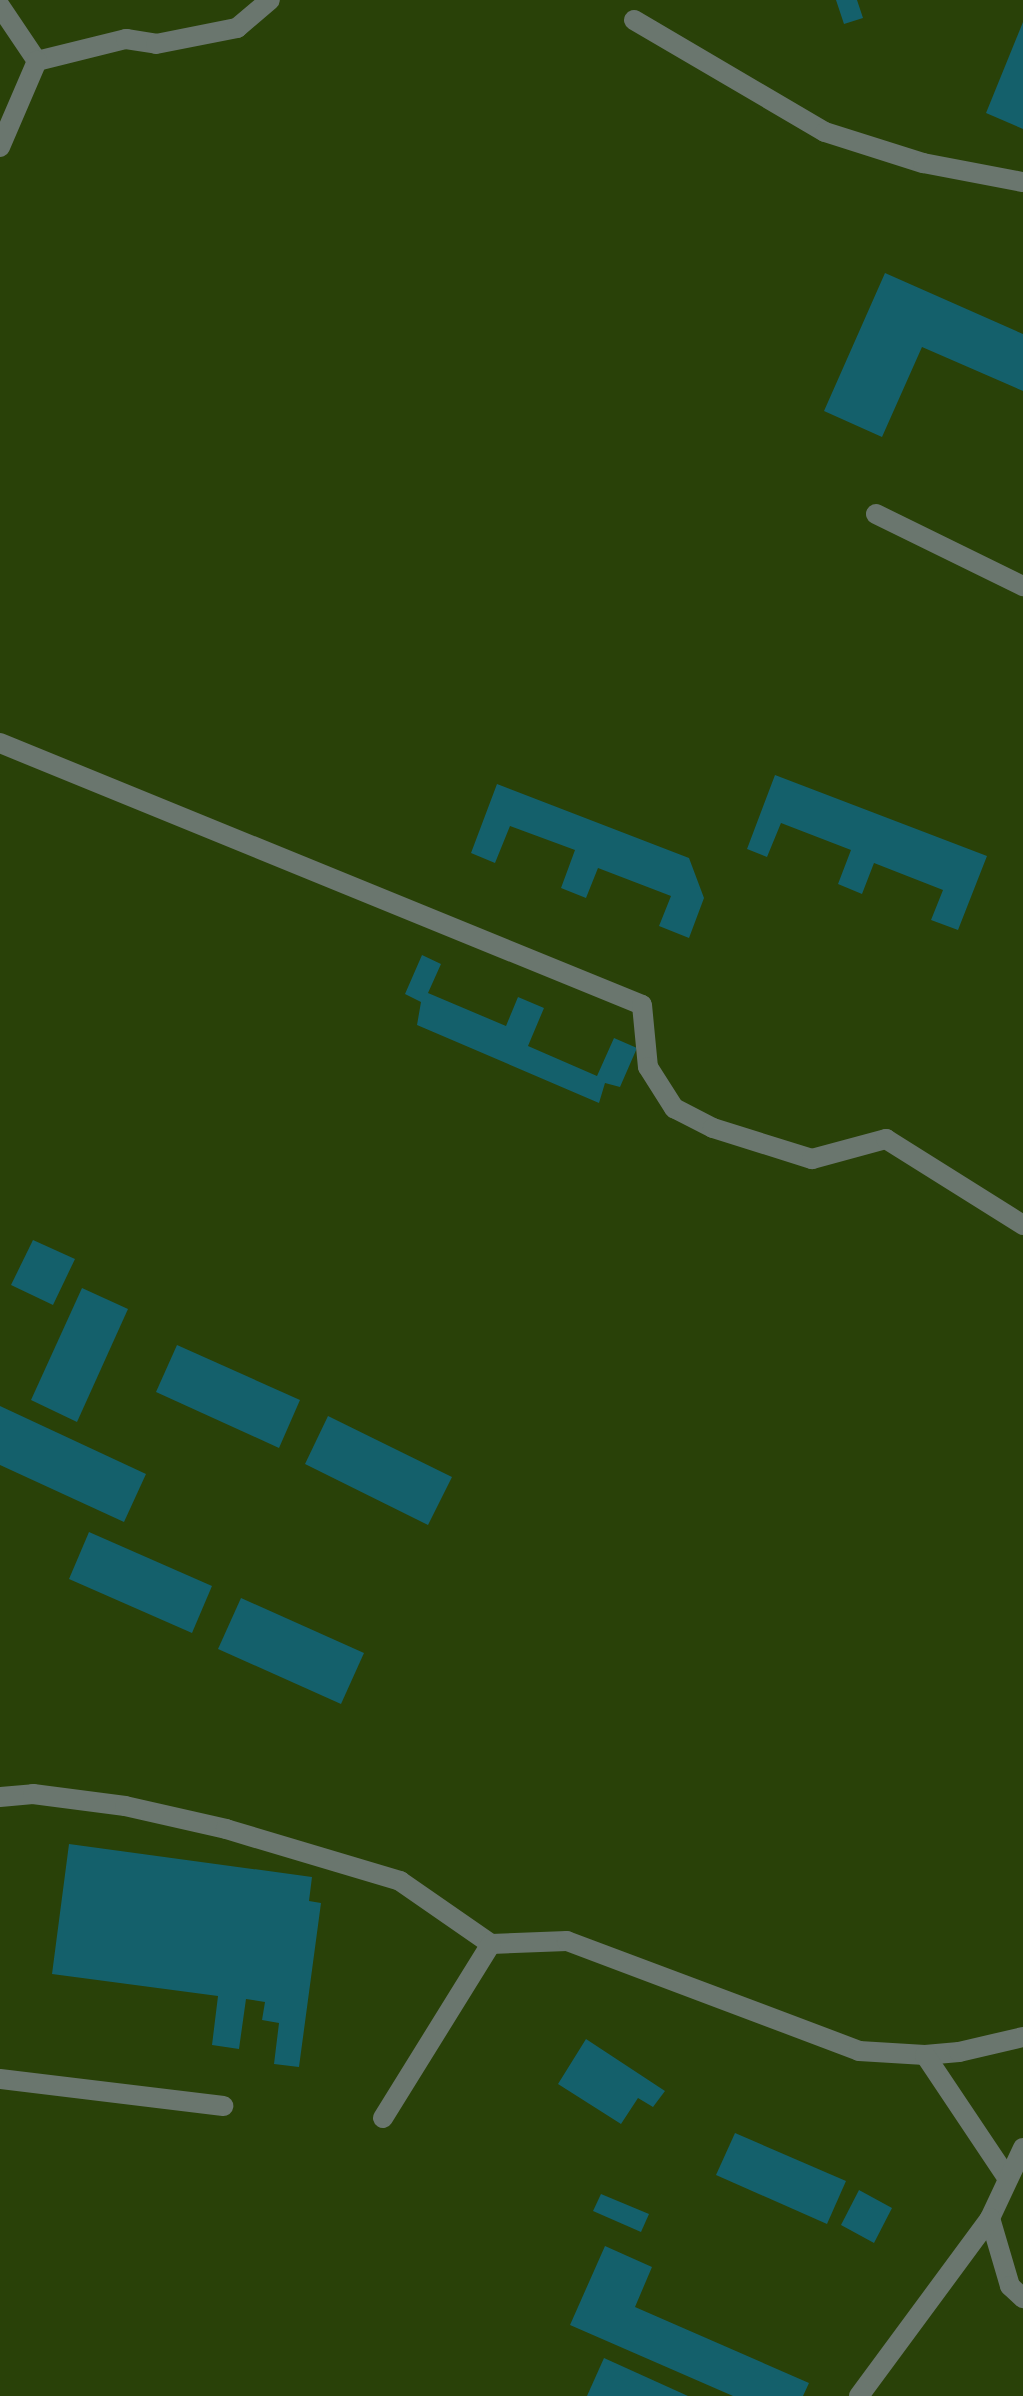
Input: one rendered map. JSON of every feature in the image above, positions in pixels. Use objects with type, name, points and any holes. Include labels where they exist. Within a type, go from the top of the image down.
[{"type":"street","points":[[37,61],[126,39],[156,44],[237,28],[270,0]]},
{"type":"street","points":[[0,6],[37,61]]},
{"type":"street","points":[[634,20],[825,132],[923,163],[1023,182]]},
{"type":"street","points":[[0,147],[37,61]]},
{"type":"street","points":[[876,514],[1023,586]]},
{"type":"street","points":[[0,743],[642,1005],[648,1067],[674,1108],[713,1128],[812,1159],[886,1139],[1023,1225]]},
{"type":"street","points":[[0,1797],[33,1794],[125,1806],[269,1842],[400,1881],[491,1944],[567,1941],[859,2051],[925,2055],[959,2052],[1023,2037]]},
{"type":"street","points":[[383,2118],[491,1944]]},
{"type":"street","points":[[925,2055],[1008,2179]]},
{"type":"street","points":[[0,2079],[223,2106]]},
{"type":"street","points":[[859,2396],[990,2218],[1023,2148]]},
{"type":"street","points":[[990,2218],[1010,2286],[1023,2298]]},
{"type":"green space","points":[[0,0],[1023,0],[1023,2396],[0,2396]]},
{"type":"building","points":[[836,0],[857,0],[863,18],[844,24]]},
{"type":"building","points":[[1023,22],[1023,129],[986,113]]},
{"type":"building","points":[[885,273],[1023,334],[1023,391],[922,347],[882,437],[824,411]]},
{"type":"building","points":[[775,775],[987,856],[958,930],[931,920],[943,890],[874,863],[862,894],[838,884],[851,850],[781,823],[767,857],[747,849]]},
{"type":"building","points":[[497,784],[689,858],[704,898],[689,938],[659,926],[671,896],[598,868],[586,898],[561,888],[575,850],[510,826],[495,863],[471,853]]},
{"type":"building","points":[[422,955],[441,964],[428,993],[506,1026],[518,997],[544,1008],[528,1046],[597,1076],[614,1038],[637,1048],[620,1087],[605,1083],[599,1103],[417,1025],[421,1002],[405,994]]},
{"type":"building","points":[[33,1240],[75,1259],[53,1305],[11,1285]]},
{"type":"building","points":[[82,1288],[128,1309],[77,1422],[31,1400]]},
{"type":"building","points":[[177,1345],[300,1400],[279,1448],[156,1392]]},
{"type":"building","points":[[0,1406],[146,1474],[124,1522],[0,1465]]},
{"type":"building","points":[[328,1416],[452,1477],[428,1525],[305,1464]]},
{"type":"building","points":[[89,1532],[212,1586],[192,1633],[69,1579]]},
{"type":"building","points":[[241,1598],[364,1653],[341,1704],[218,1649]]},
{"type":"building","points":[[69,1844],[312,1877],[309,1901],[321,1903],[299,2067],[274,2064],[279,2023],[262,2020],[265,2002],[246,1999],[239,2049],[212,2045],[218,1996],[52,1974]]},
{"type":"building","points":[[586,2039],[665,2091],[653,2107],[638,2098],[621,2124],[558,2084]]},
{"type":"building","points":[[735,2133],[846,2181],[827,2224],[716,2175]]},
{"type":"building","points":[[859,2190],[892,2208],[874,2243],[841,2225]]},
{"type":"building","points":[[601,2194],[649,2214],[641,2232],[593,2211]]},
{"type":"building","points":[[605,2246],[652,2267],[635,2307],[809,2383],[803,2396],[733,2396],[570,2325]]},
{"type":"building","points":[[604,2358],[688,2396],[587,2396]]}]
